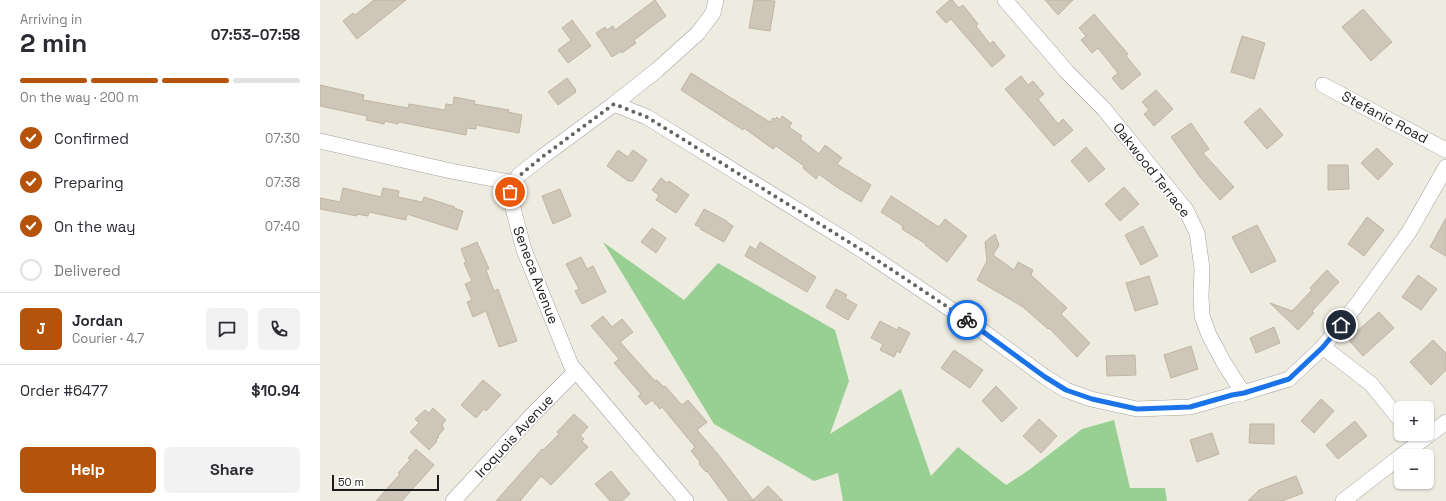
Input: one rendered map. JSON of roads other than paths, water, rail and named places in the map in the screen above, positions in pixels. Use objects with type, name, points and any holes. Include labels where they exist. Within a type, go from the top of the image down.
[{"type":"street","points":[[320,141],[451,171],[515,183],[519,176],[542,157],[657,70],[698,33],[713,13],[716,0]]},
{"type":"street","name":"Oakwood Terrace","points":[[1005,0],[1068,73],[1104,109],[1186,210],[1197,233],[1202,268],[1202,316],[1209,335],[1224,363],[1244,393]]},
{"type":"street","name":"Stefanic Road","points":[[1323,85],[1446,150]]},
{"type":"street","points":[[614,104],[647,117],[865,252],[977,327],[1045,377],[1066,390],[1092,399],[1137,409],[1190,407],[1244,393],[1289,379],[1323,347],[1358,303],[1409,232],[1446,167]]},
{"type":"street","name":"Seneca Avenue","points":[[515,183],[510,192],[524,250],[571,365],[686,501]]},
{"type":"street","points":[[1323,347],[1371,384],[1394,412]]},
{"type":"street","name":"Iroquois Avenue","points":[[453,501],[533,414],[576,371]]},
{"type":"street","points":[[1434,428],[1446,422]]},
{"type":"street","points":[[1406,449],[1413,441]]},
{"type":"street","points":[[1343,501],[1394,461]]}]
